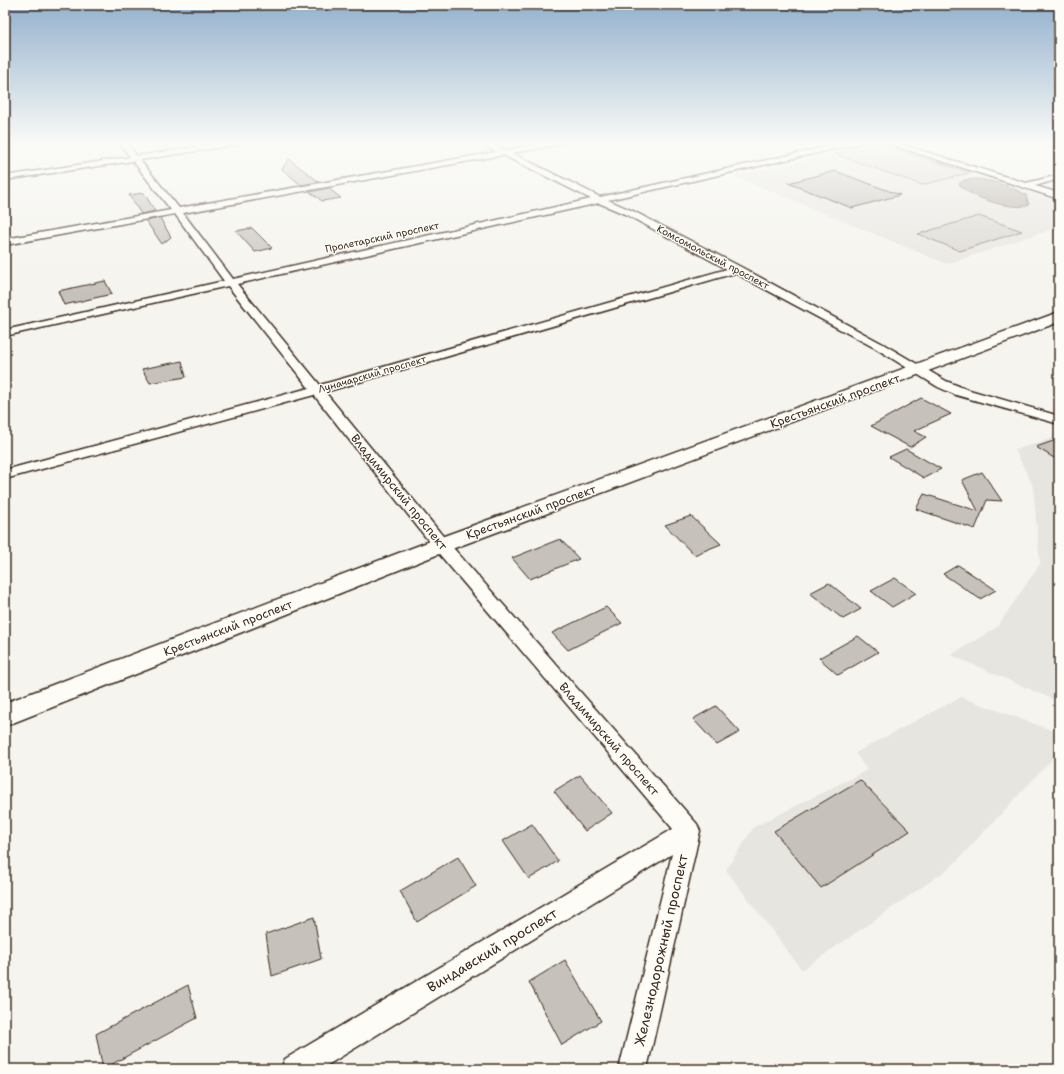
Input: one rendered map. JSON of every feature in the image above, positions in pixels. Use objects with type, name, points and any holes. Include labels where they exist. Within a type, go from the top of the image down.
[{"type":"street","name":"Владимирский проспект","points":[[163,192],[230,282],[441,545],[689,831]]},
{"type":"street","points":[[5,242],[282,192]]},
{"type":"street","name":"Комсомольский проспект","points":[[584,192],[630,213],[737,269],[879,346],[918,370]]},
{"type":"street","name":"Пролетарский проспект","points":[[5,333],[635,192]]},
{"type":"street","points":[[1046,192],[1059,196]]},
{"type":"street","name":"Луначарский проспект","points":[[5,475],[317,390],[737,269]]},
{"type":"street","name":"Крестьянский проспект","points":[[5,715],[441,545],[1059,317]]},
{"type":"street","points":[[918,370],[942,384],[961,392],[1059,420]]},
{"type":"street","name":"Виндавский проспект","points":[[295,1069],[689,831]]},
{"type":"street","name":"Железнодорожный проспект","points":[[633,1069],[689,831]]},
{"type":"shaded area","points":[[773,192],[1028,192],[1059,202],[1059,227],[947,264]]},
{"type":"shaded area","points":[[969,192],[1020,192],[1026,195],[1029,205],[1002,205]]},
{"type":"shaded area","points":[[979,216],[1022,231],[960,251],[918,234]]},
{"type":"shaded area","points":[[1059,436],[1059,702],[951,655],[997,627],[1040,564],[1033,486],[1015,450]]},
{"type":"shaded area","points":[[961,697],[1059,733],[1059,752],[951,867],[802,970],[726,870],[754,827],[867,770],[855,753]]},
{"type":"building","points":[[310,192],[333,192],[341,198],[322,201]]},
{"type":"building","points":[[811,192],[892,192],[900,195],[852,208]]},
{"type":"building","points":[[144,193],[155,211],[141,214],[129,195]]},
{"type":"building","points":[[160,218],[171,237],[162,244],[146,221]]},
{"type":"building","points":[[252,228],[272,248],[255,252],[236,231]]},
{"type":"building","points":[[105,281],[112,294],[64,305],[58,291]]},
{"type":"building","points":[[182,361],[186,377],[150,383],[142,369]]},
{"type":"building","points":[[921,398],[951,414],[914,431],[926,437],[910,447],[871,426]]},
{"type":"building","points":[[1059,439],[1059,461],[1036,447]]},
{"type":"building","points":[[906,449],[941,469],[924,478],[889,457]]},
{"type":"building","points":[[982,472],[1002,501],[987,500],[975,529],[916,509],[924,494],[978,511],[962,480]]},
{"type":"building","points":[[691,516],[721,544],[694,555],[665,525]]},
{"type":"building","points":[[560,539],[579,559],[530,579],[512,558]]},
{"type":"building","points":[[958,565],[996,590],[980,599],[943,574]]},
{"type":"building","points":[[895,578],[916,593],[892,607],[871,591]]},
{"type":"building","points":[[829,583],[861,609],[843,619],[810,593]]},
{"type":"building","points":[[606,607],[622,623],[568,650],[552,633]]},
{"type":"building","points":[[858,636],[878,652],[838,675],[819,658]]},
{"type":"building","points":[[716,706],[740,732],[717,745],[693,719]]},
{"type":"building","points":[[580,775],[612,813],[585,831],[554,791]]},
{"type":"building","points":[[860,780],[910,831],[821,888],[774,831]]},
{"type":"building","points":[[532,824],[558,861],[529,879],[503,841]]},
{"type":"building","points":[[458,857],[476,886],[417,922],[400,891]]},
{"type":"building","points":[[314,917],[321,959],[272,976],[266,934]]},
{"type":"building","points":[[565,960],[601,1021],[562,1045],[529,982]]},
{"type":"building","points":[[188,985],[197,1018],[103,1069],[96,1034]]}]
